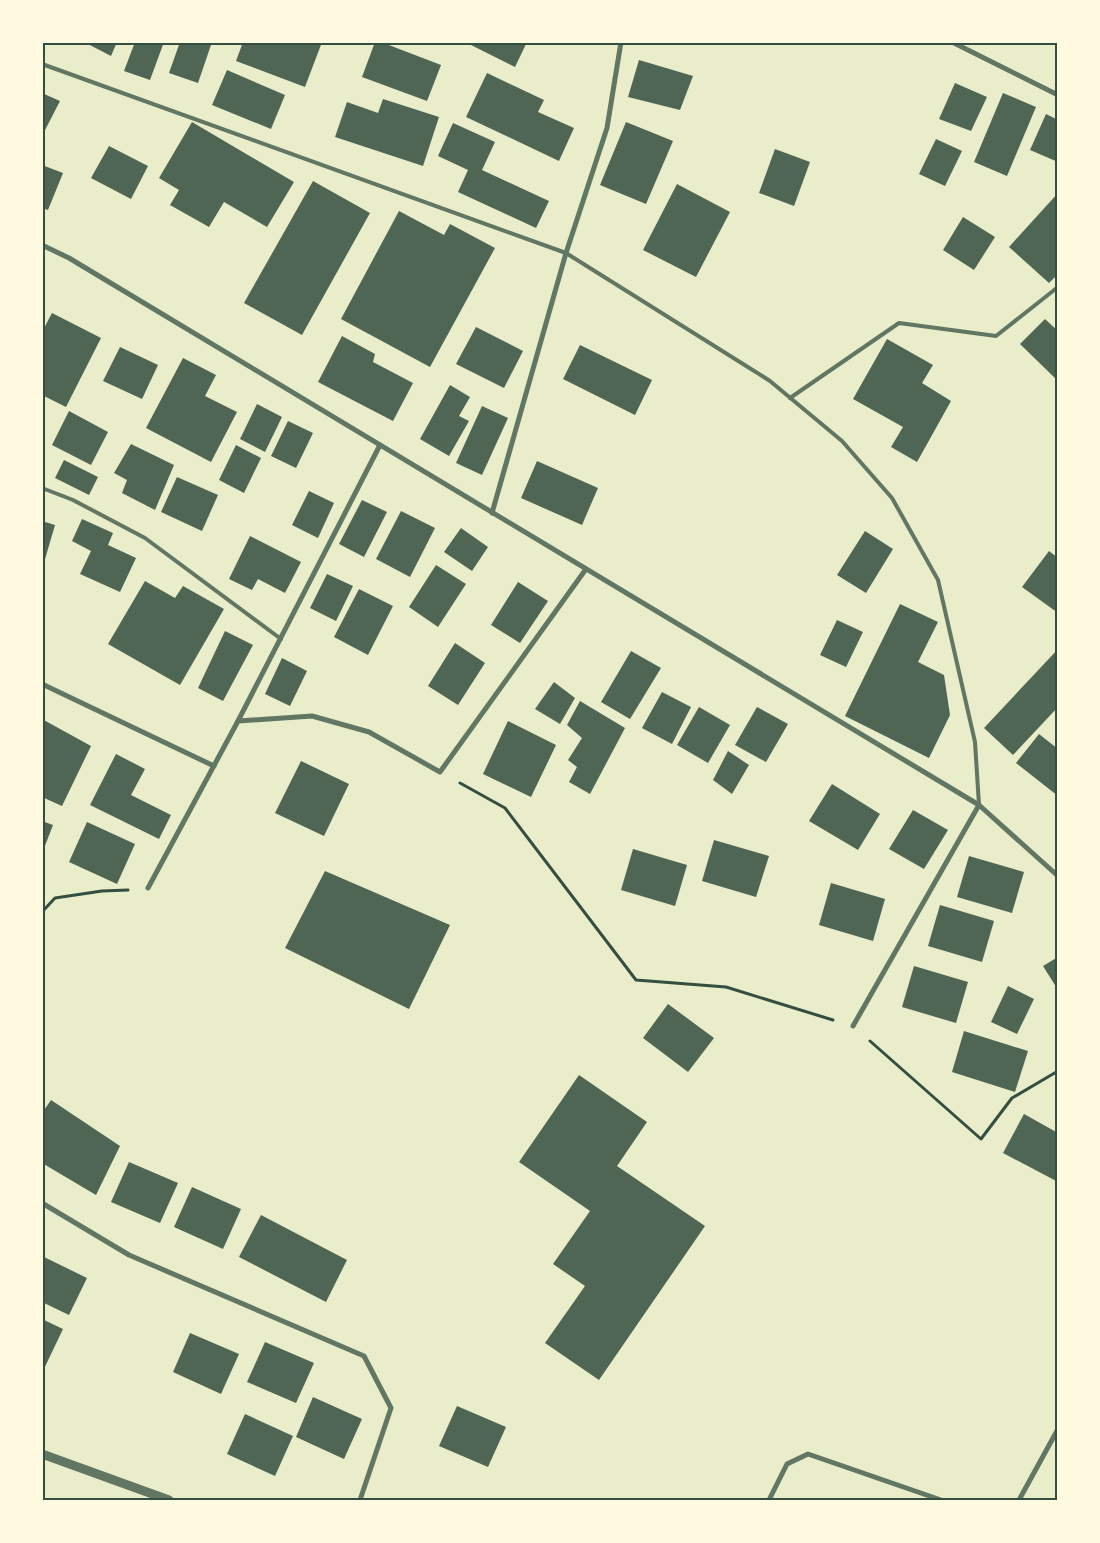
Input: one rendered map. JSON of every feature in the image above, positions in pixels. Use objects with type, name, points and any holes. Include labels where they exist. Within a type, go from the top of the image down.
[{"type":"street","points":[[492,513],[566,253],[607,128],[621,42]]},
{"type":"street","points":[[952,42],[1058,94]]},
{"type":"street","points":[[42,245],[69,258],[979,805],[1058,876]]},
{"type":"street","points":[[148,888],[281,639],[380,445]]},
{"type":"street","points":[[238,721],[312,716],[369,732],[440,772],[586,569]]},
{"type":"street","points":[[42,684],[214,766]]},
{"type":"street","points":[[853,1026],[979,805]]},
{"type":"street","points":[[42,1203],[129,1255],[364,1356],[391,1408],[360,1500]]},
{"type":"street","points":[[1019,1500],[1058,1429]]},
{"type":"street","points":[[42,1454],[169,1500]]},
{"type":"street","points":[[769,1500],[787,1464],[808,1454],[941,1500]]},
{"type":"lane","points":[[42,64],[566,253],[770,381],[842,441],[892,498],[938,580],[975,742],[979,805]]},
{"type":"lane","points":[[790,398],[899,323],[996,336],[1058,286]]},
{"type":"lane","points":[[42,488],[73,500],[145,538],[281,639]]},
{"type":"path","points":[[440,772],[505,808],[636,980],[726,987],[853,1026],[981,1139],[1012,1098],[1058,1071]]},
{"type":"path","points":[[42,912],[55,898],[102,891],[148,888]]},
{"type":"building","points":[[84,42],[117,42],[111,56]]},
{"type":"building","points":[[135,42],[164,42],[150,80],[124,71]]},
{"type":"building","points":[[180,42],[212,42],[198,83],[169,73]]},
{"type":"building","points":[[243,42],[322,42],[305,87],[236,61]]},
{"type":"building","points":[[375,42],[381,42],[441,65],[427,101],[362,77]]},
{"type":"building","points":[[465,42],[527,42],[515,67]]},
{"type":"building","points":[[639,60],[693,76],[680,110],[628,97]]},
{"type":"building","points":[[227,70],[285,95],[271,129],[212,105]]},
{"type":"building","points":[[487,73],[544,100],[538,112],[574,128],[559,161],[466,117]]},
{"type":"building","points":[[955,83],[987,97],[971,131],[939,119]]},
{"type":"building","points":[[42,93],[60,101],[42,136]]},
{"type":"building","points":[[1003,93],[1036,107],[1007,176],[974,162]]},
{"type":"building","points":[[383,99],[439,117],[423,166],[335,137],[347,102],[378,113]]},
{"type":"building","points":[[1046,114],[1058,120],[1058,162],[1030,150]]},
{"type":"building","points":[[192,122],[294,182],[267,227],[224,202],[209,227],[170,205],[179,190],[159,178]]},
{"type":"building","points":[[626,122],[673,141],[646,204],[600,185]]},
{"type":"building","points":[[453,123],[495,142],[482,170],[549,201],[536,228],[458,192],[468,170],[438,156]]},
{"type":"building","points":[[936,139],[962,151],[945,186],[919,174]]},
{"type":"building","points":[[109,146],[148,166],[131,199],[91,178]]},
{"type":"building","points":[[775,149],[810,162],[794,206],[759,193]]},
{"type":"building","points":[[42,165],[63,173],[48,210],[42,208]]},
{"type":"building","points":[[313,181],[370,213],[302,335],[244,303]]},
{"type":"building","points":[[677,184],[730,212],[696,277],[643,250]]},
{"type":"building","points":[[1058,193],[1058,274],[1049,283],[1009,247]]},
{"type":"building","points":[[399,211],[444,235],[450,224],[495,248],[430,367],[341,319]]},
{"type":"building","points":[[963,217],[995,237],[974,270],[943,250]]},
{"type":"building","points":[[52,313],[101,338],[66,407],[42,395],[42,332]]},
{"type":"building","points":[[1045,319],[1058,331],[1058,381],[1020,344]]},
{"type":"building","points":[[476,327],[523,351],[504,388],[456,364]]},
{"type":"building","points":[[342,336],[375,354],[373,362],[413,383],[393,421],[318,382]]},
{"type":"building","points":[[887,339],[933,365],[922,383],[951,401],[917,462],[891,447],[903,427],[853,399]]},
{"type":"building","points":[[580,345],[652,380],[635,415],[563,379]]},
{"type":"building","points":[[120,347],[158,365],[142,399],[103,381]]},
{"type":"building","points":[[183,358],[216,375],[205,396],[237,412],[211,462],[146,428]]},
{"type":"building","points":[[450,385],[470,397],[459,416],[469,421],[449,456],[420,439]]},
{"type":"building","points":[[257,404],[282,417],[265,452],[240,439]]},
{"type":"building","points":[[482,406],[508,418],[482,475],[456,463]]},
{"type":"building","points":[[69,411],[108,432],[91,465],[52,445]]},
{"type":"building","points":[[288,421],[313,433],[296,468],[271,456]]},
{"type":"building","points":[[131,444],[174,465],[155,510],[122,493],[127,480],[114,473]]},
{"type":"building","points":[[236,445],[261,458],[244,493],[219,480]]},
{"type":"building","points":[[64,460],[98,477],[89,495],[55,478]]},
{"type":"building","points":[[537,461],[598,488],[582,525],[521,498]]},
{"type":"building","points":[[177,477],[218,495],[202,531],[161,512]]},
{"type":"building","points":[[309,491],[334,503],[318,538],[292,525]]},
{"type":"building","points":[[362,500],[387,512],[364,557],[339,544]]},
{"type":"building","points":[[401,511],[435,528],[410,577],[376,559]]},
{"type":"building","points":[[82,519],[113,533],[108,545],[136,558],[120,592],[80,574],[91,551],[72,541]]},
{"type":"building","points":[[42,521],[55,525],[43,566],[42,566]]},
{"type":"building","points":[[461,528],[488,547],[472,571],[444,552]]},
{"type":"building","points":[[865,531],[893,549],[866,593],[837,575]]},
{"type":"building","points":[[250,536],[301,562],[285,593],[258,579],[252,590],[229,579]]},
{"type":"building","points":[[1049,551],[1058,558],[1058,613],[1022,587]]},
{"type":"building","points":[[436,565],[466,584],[438,627],[409,607]]},
{"type":"building","points":[[327,574],[353,586],[336,621],[310,608]]},
{"type":"building","points":[[145,581],[175,598],[183,586],[224,609],[180,685],[108,644]]},
{"type":"building","points":[[518,582],[548,601],[520,643],[491,625]]},
{"type":"building","points":[[359,589],[393,606],[368,655],[334,637]]},
{"type":"building","points":[[900,604],[938,622],[918,662],[944,675],[950,715],[929,758],[845,716]]},
{"type":"building","points":[[837,620],[863,632],[846,667],[820,655]]},
{"type":"building","points":[[225,631],[253,645],[223,701],[198,688]]},
{"type":"building","points":[[455,643],[485,663],[458,705],[428,686]]},
{"type":"building","points":[[1058,649],[1058,707],[1013,755],[984,728]]},
{"type":"building","points":[[631,651],[661,668],[630,719],[601,702]]},
{"type":"building","points":[[282,658],[307,671],[290,706],[265,694]]},
{"type":"building","points":[[554,682],[575,698],[560,724],[535,709]]},
{"type":"building","points":[[662,692],[691,707],[672,744],[642,728]]},
{"type":"building","points":[[580,701],[625,728],[590,794],[569,782],[577,767],[568,760],[582,738],[567,725]]},
{"type":"building","points":[[699,707],[730,725],[708,763],[677,745]]},
{"type":"building","points":[[757,707],[788,724],[766,762],[735,745]]},
{"type":"building","points":[[42,719],[91,746],[62,806],[42,797]]},
{"type":"building","points":[[508,721],[556,745],[531,797],[483,774]]},
{"type":"building","points":[[1039,734],[1058,749],[1058,796],[1016,763]]},
{"type":"building","points":[[728,751],[749,765],[732,794],[713,780]]},
{"type":"building","points":[[116,754],[145,769],[131,795],[171,815],[159,839],[90,805]]},
{"type":"building","points":[[301,761],[349,784],[324,836],[275,813]]},
{"type":"building","points":[[832,784],[880,814],[858,850],[809,821]]},
{"type":"building","points":[[913,810],[948,830],[924,869],[889,849]]},
{"type":"building","points":[[42,821],[53,825],[43,851],[42,851]]},
{"type":"building","points":[[87,822],[135,844],[117,884],[69,862]]},
{"type":"building","points":[[714,840],[769,856],[756,897],[702,881]]},
{"type":"building","points":[[633,849],[687,865],[675,906],[621,890]]},
{"type":"building","points":[[969,856],[1024,872],[1012,913],[957,897]]},
{"type":"building","points":[[325,871],[450,925],[409,1009],[285,948]]},
{"type":"building","points":[[831,883],[885,899],[873,941],[819,925]]},
{"type":"building","points":[[940,905],[994,921],[982,962],[928,946]]},
{"type":"building","points":[[1058,957],[1058,990],[1043,966]]},
{"type":"building","points":[[914,966],[968,982],[956,1023],[902,1007]]},
{"type":"building","points":[[1008,986],[1034,999],[1017,1034],[991,1022]]},
{"type":"building","points":[[668,1004],[714,1038],[688,1072],[643,1038]]},
{"type":"building","points":[[964,1031],[1028,1051],[1015,1092],[952,1072]]},
{"type":"building","points":[[579,1075],[647,1122],[617,1166],[705,1226],[599,1380],[545,1343],[585,1286],[553,1264],[590,1211],[519,1162]]},
{"type":"building","points":[[51,1100],[120,1146],[96,1195],[42,1163],[42,1113]]},
{"type":"building","points":[[1024,1114],[1058,1133],[1058,1182],[1003,1153]]},
{"type":"building","points":[[129,1162],[178,1183],[160,1223],[111,1202]]},
{"type":"building","points":[[192,1187],[241,1209],[223,1249],[174,1227]]},
{"type":"building","points":[[261,1215],[347,1260],[326,1302],[239,1257]]},
{"type":"building","points":[[42,1256],[87,1278],[69,1315],[42,1302]]},
{"type":"building","points":[[42,1319],[63,1329],[42,1373]]},
{"type":"building","points":[[190,1333],[239,1354],[221,1394],[173,1372]]},
{"type":"building","points":[[265,1342],[314,1363],[296,1403],[247,1382]]},
{"type":"building","points":[[313,1397],[362,1419],[344,1459],[296,1437]]},
{"type":"building","points":[[457,1406],[506,1427],[488,1467],[439,1446]]},
{"type":"building","points":[[245,1414],[293,1436],[275,1476],[227,1454]]}]
